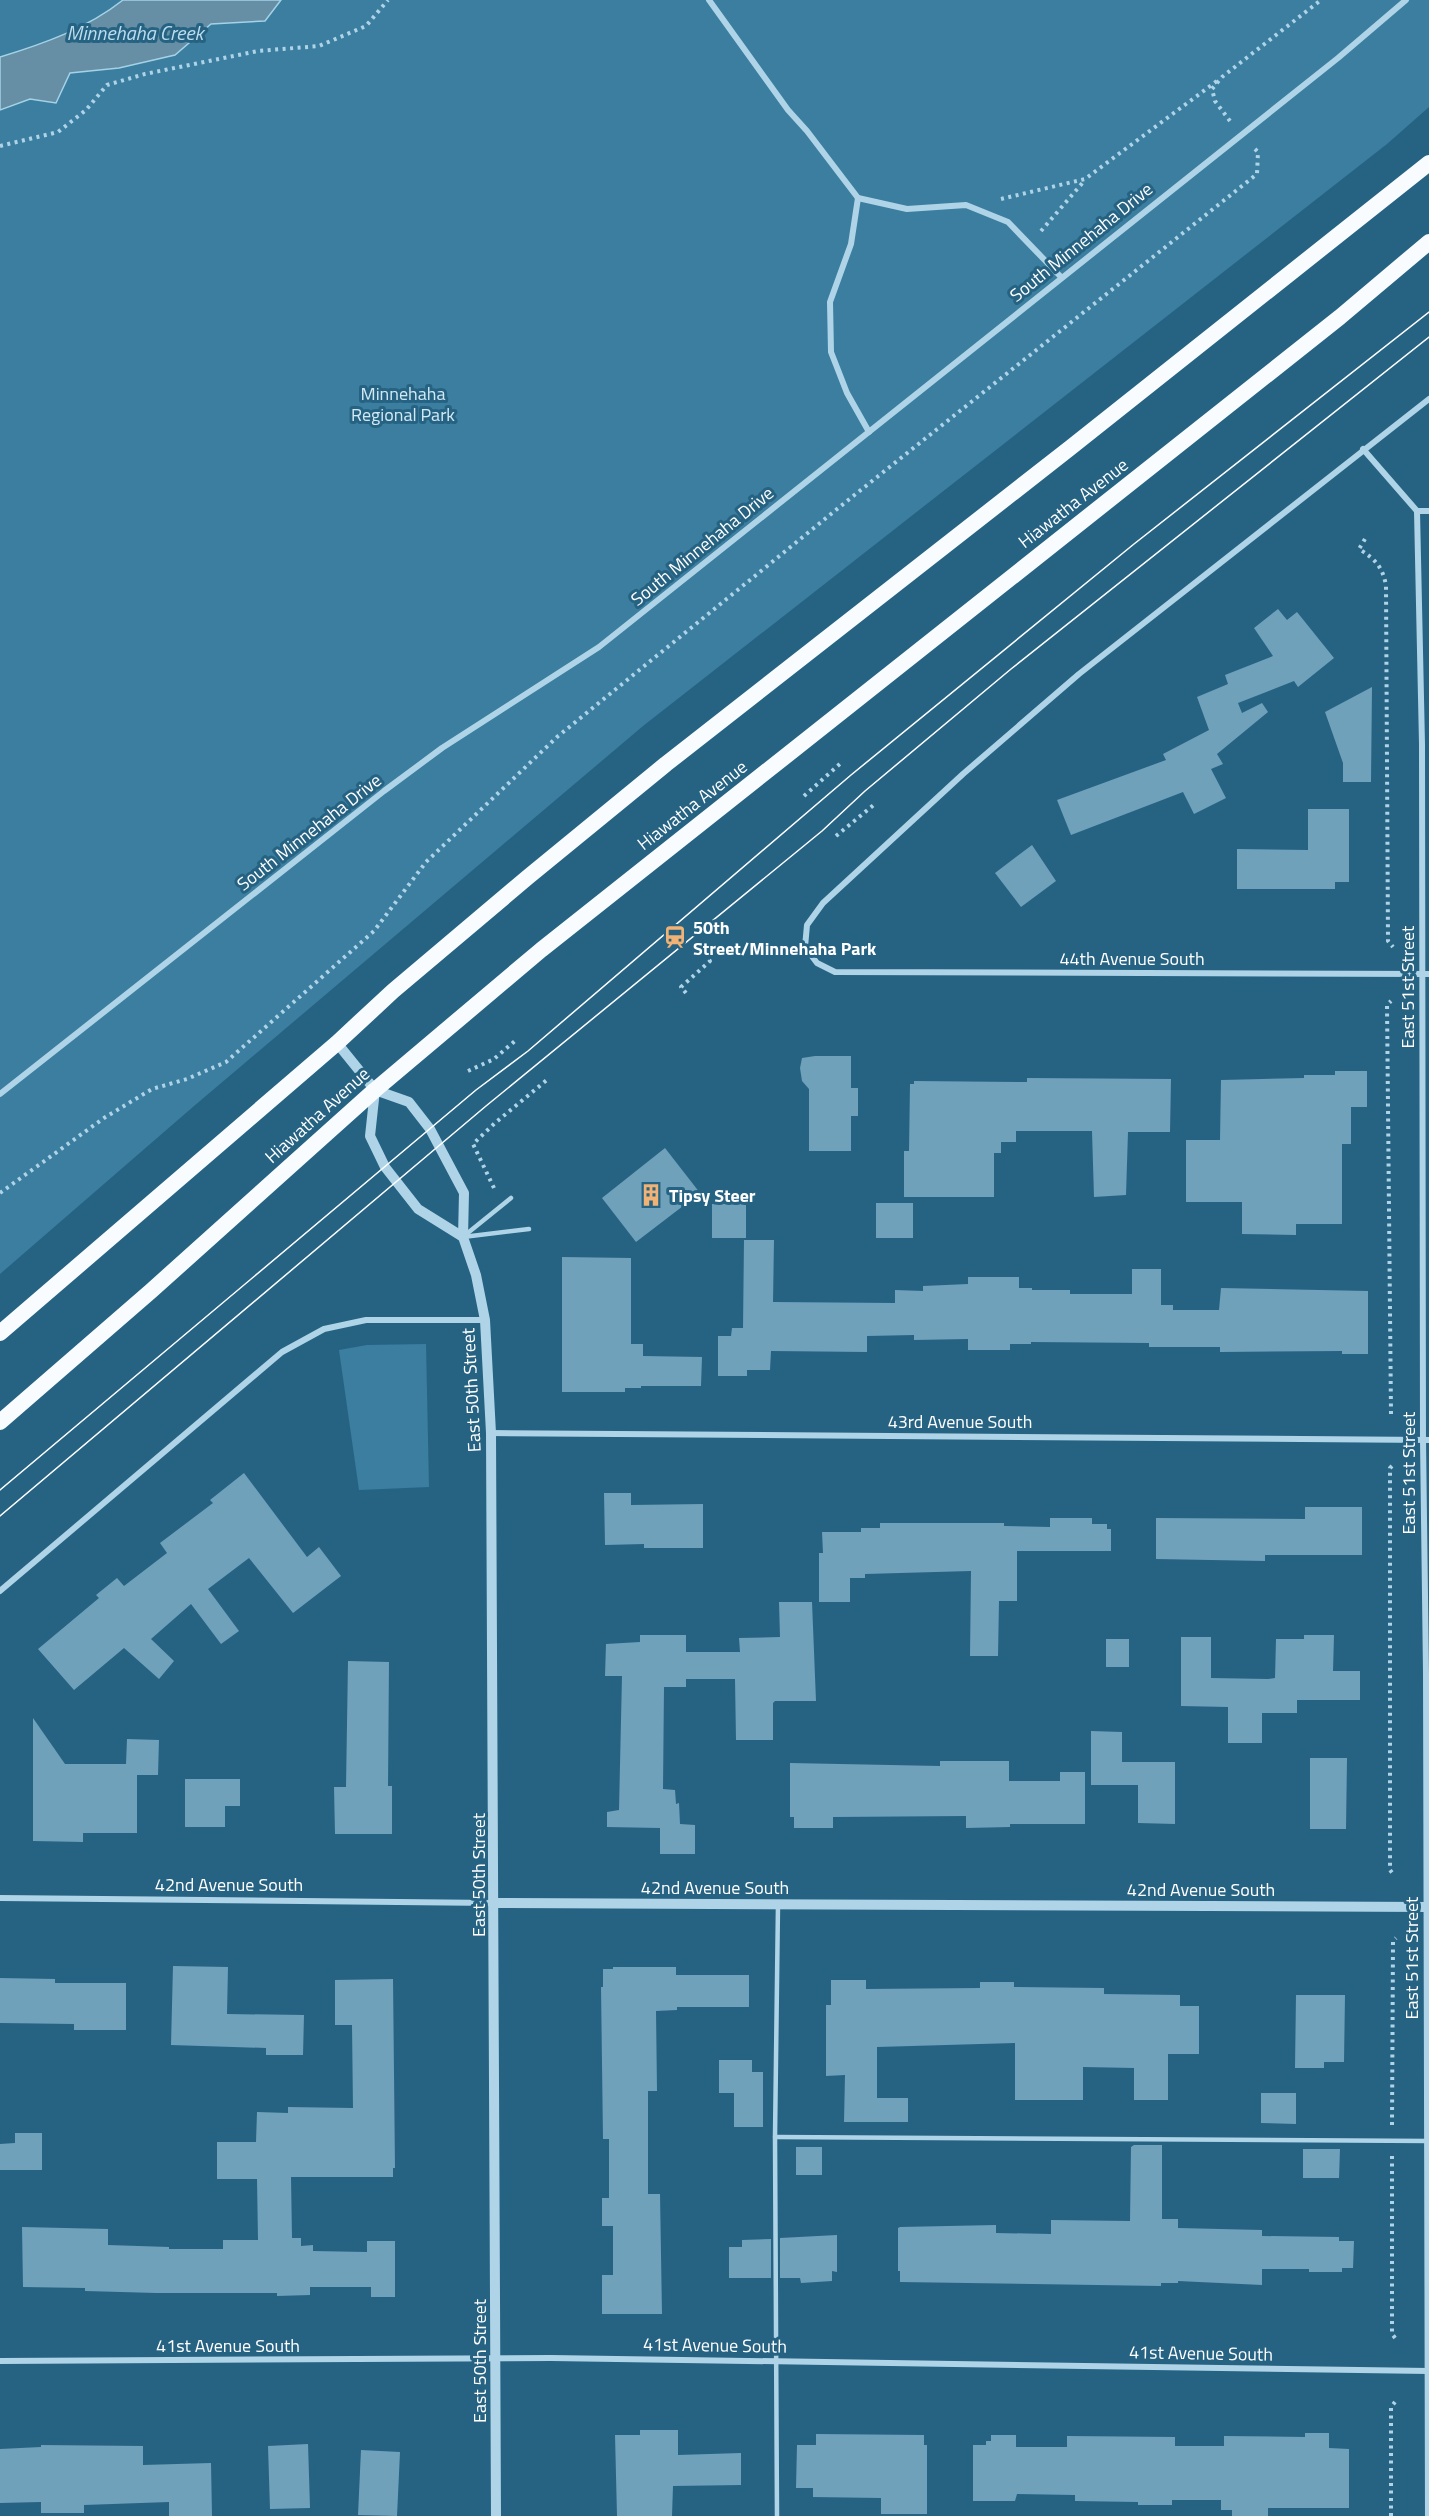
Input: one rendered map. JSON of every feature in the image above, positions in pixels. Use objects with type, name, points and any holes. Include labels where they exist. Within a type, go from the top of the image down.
[{"type":"highway","points":[[0,1333],[429,961],[666,765],[1429,163]]},
{"type":"highway","name":"Hiawatha Avenue","points":[[0,1422],[151,1291],[375,1090],[541,950],[1340,317],[1429,242]]},
{"type":"street","points":[[709,0],[788,111],[807,130],[858,198],[907,209],[966,205],[977,209],[1008,222],[1061,277]]},
{"type":"street","name":"South Minnehaha Drive","points":[[0,1094],[384,791],[442,748],[599,647],[1338,58],[1406,0]]},
{"type":"street","points":[[858,198],[851,244],[830,302],[831,352],[847,393],[869,432]]},
{"type":"street","points":[[1429,399],[1364,449],[1417,511],[1429,511]]},
{"type":"street","name":"44th Avenue South","points":[[1364,449],[1079,674],[963,774],[823,903],[807,926],[805,947],[818,963],[836,972],[1426,974]]},
{"type":"street","name":"East 51st Street","points":[[1417,511],[1426,745],[1428,2516]]},
{"type":"street","points":[[337,1043],[375,1090],[370,1136],[385,1167],[418,1209],[463,1238]]},
{"type":"street","name":"East 50th Street","points":[[375,1090],[409,1102],[430,1129],[464,1193],[463,1238],[476,1275],[485,1320],[491,1433],[496,2516]]},
{"type":"street","points":[[0,1592],[282,1352],[324,1329],[366,1320],[485,1320]]},
{"type":"street","name":"43rd Avenue South","points":[[491,1433],[1426,1440]]},
{"type":"street","name":"42nd Avenue South","points":[[0,1898],[494,1903],[1427,1907]]},
{"type":"street","name":"41st Avenue South","points":[[0,2361],[496,2358],[775,2360],[1428,2371]]},
{"type":"lane","points":[[463,1238],[511,1198]]},
{"type":"lane","points":[[463,1238],[529,1229]]},
{"type":"lane","points":[[777,2516],[775,2137],[778,1904]]},
{"type":"lane","points":[[775,2137],[1428,2141]]},
{"type":"path","points":[[0,146],[58,132],[86,110],[107,85],[145,74],[258,51],[319,46],[366,26],[388,0]]},
{"type":"path","points":[[1029,243],[1085,179],[1322,0]]},
{"type":"path","points":[[0,1193],[104,1118],[152,1089],[187,1079],[226,1062],[374,931],[426,862],[557,738],[865,486],[1257,174],[1258,152],[1215,101],[1212,89],[1222,76]]},
{"type":"path","points":[[977,209],[991,202],[1085,179]]},
{"type":"path","points":[[1365,539],[1359,549],[1377,561],[1384,574],[1386,586],[1388,941],[1393,947]]},
{"type":"path","points":[[804,796],[842,762]]},
{"type":"path","points":[[837,836],[876,803]]},
{"type":"path","points":[[686,993],[681,987],[710,961],[706,957]]},
{"type":"path","points":[[1391,1001],[1387,1005],[1391,1414]]},
{"type":"path","points":[[468,1071],[494,1059],[516,1040]]},
{"type":"path","points":[[473,1144],[548,1079]]},
{"type":"path","points":[[1392,1466],[1390,1468],[1390,1870],[1393,1874]]},
{"type":"path","points":[[1391,2516],[1391,2407],[1395,2402]]},
{"type":"green space","name":"Minnehaha Regional Park","points":[[0,0],[1429,0],[1429,107],[1387,144],[643,726],[194,1106],[0,1274]]},
{"type":"green space","points":[[426,1344],[429,1487],[359,1490],[339,1350],[367,1345]]},
{"type":"water","name":"Minnehaha Creek","points":[[123,0],[281,0],[265,21],[211,24],[175,55],[119,68],[70,73],[56,103],[30,99],[0,110],[0,57],[32,47],[80,27]]},
{"type":"building","points":[[1278,609],[1287,620],[1297,612],[1334,658],[1298,687],[1294,681],[1238,703],[1242,713],[1262,703],[1268,712],[1217,754],[1223,764],[1211,769],[1226,798],[1194,814],[1183,792],[1071,835],[1057,800],[1166,760],[1163,754],[1209,730],[1197,697],[1228,684],[1225,675],[1273,656],[1254,628]]},
{"type":"building","points":[[1372,687],[1371,782],[1343,782],[1343,763],[1325,712]]},
{"type":"building","points":[[1308,809],[1349,809],[1349,882],[1335,882],[1335,889],[1237,889],[1237,849],[1308,850]]},
{"type":"building","points":[[1032,845],[1056,881],[1021,907],[995,873]]},
{"type":"building","points":[[851,1056],[851,1088],[858,1088],[858,1116],[851,1116],[851,1151],[809,1151],[809,1089],[802,1081],[800,1068],[802,1058]]},
{"type":"building","points":[[1335,1071],[1367,1071],[1367,1107],[1351,1107],[1351,1144],[1342,1144],[1342,1224],[1296,1224],[1296,1235],[1242,1234],[1242,1202],[1186,1202],[1186,1140],[1220,1140],[1221,1080],[1304,1078],[1304,1075],[1335,1075]]},
{"type":"building","points":[[1027,1078],[1171,1079],[1170,1132],[1128,1132],[1126,1195],[1094,1197],[1092,1131],[1016,1131],[1016,1142],[1001,1142],[1001,1153],[994,1153],[994,1197],[904,1197],[904,1151],[909,1151],[910,1084],[914,1084],[914,1081],[1027,1082]]},
{"type":"building","name":"Tipsy Steer","points":[[665,1148],[700,1193],[636,1242],[602,1198]]},
{"type":"building","points":[[876,1203],[913,1203],[913,1238],[876,1238]]},
{"type":"building","points":[[712,1204],[746,1204],[746,1238],[712,1238]]},
{"type":"building","points":[[744,1240],[774,1240],[773,1302],[895,1303],[895,1290],[923,1291],[923,1286],[968,1284],[968,1277],[1019,1277],[1019,1288],[1070,1290],[1070,1294],[1132,1294],[1132,1269],[1161,1269],[1161,1305],[1173,1305],[1173,1310],[1219,1310],[1221,1288],[1368,1291],[1368,1354],[1342,1354],[1342,1351],[1220,1352],[1220,1347],[1149,1347],[1149,1343],[1031,1342],[1031,1344],[1010,1344],[1010,1350],[968,1350],[968,1339],[914,1340],[914,1335],[867,1336],[867,1352],[771,1351],[770,1370],[747,1370],[747,1376],[718,1376],[718,1336],[731,1336],[732,1328],[743,1328]]},
{"type":"building","points":[[562,1257],[631,1258],[631,1344],[643,1344],[643,1356],[702,1357],[701,1386],[641,1386],[641,1388],[625,1388],[625,1392],[562,1392]]},
{"type":"building","points":[[244,1473],[307,1557],[319,1547],[341,1576],[293,1613],[249,1558],[208,1589],[239,1631],[221,1644],[191,1604],[151,1639],[174,1661],[159,1679],[124,1648],[74,1690],[38,1649],[99,1598],[96,1595],[117,1578],[124,1586],[167,1553],[160,1543],[213,1503],[210,1500]]},
{"type":"building","points":[[604,1493],[631,1493],[631,1505],[703,1504],[703,1548],[644,1548],[644,1544],[605,1545]]},
{"type":"building","points":[[1305,1507],[1362,1507],[1362,1555],[1265,1555],[1265,1561],[1156,1559],[1156,1518],[1305,1519]]},
{"type":"building","points":[[1050,1518],[1092,1518],[1092,1524],[1107,1524],[1107,1529],[1111,1529],[1111,1551],[1017,1551],[1017,1601],[999,1601],[998,1656],[970,1656],[971,1571],[865,1574],[865,1578],[850,1578],[850,1602],[819,1602],[819,1553],[823,1553],[822,1532],[861,1532],[861,1528],[880,1528],[880,1523],[1004,1523],[1004,1526],[1050,1527]]},
{"type":"building","points":[[779,1602],[812,1602],[816,1701],[775,1701],[773,1703],[773,1740],[736,1740],[735,1679],[686,1679],[686,1687],[664,1687],[663,1789],[675,1790],[676,1804],[679,1803],[680,1824],[695,1825],[695,1854],[660,1854],[660,1828],[607,1827],[607,1812],[619,1810],[622,1676],[605,1676],[606,1644],[640,1642],[640,1635],[686,1635],[686,1652],[740,1652],[739,1638],[780,1637]]},
{"type":"building","points":[[1304,1635],[1334,1635],[1333,1671],[1360,1671],[1360,1700],[1297,1700],[1297,1713],[1262,1713],[1262,1743],[1228,1743],[1228,1707],[1181,1706],[1181,1637],[1211,1637],[1211,1678],[1268,1679],[1275,1678],[1276,1639],[1304,1639]]},
{"type":"building","points":[[1106,1639],[1129,1639],[1129,1667],[1106,1667]]},
{"type":"building","points":[[348,1661],[389,1662],[388,1786],[392,1786],[392,1834],[335,1834],[334,1787],[346,1787]]},
{"type":"building","points":[[33,1718],[65,1764],[126,1764],[127,1739],[159,1740],[158,1775],[137,1775],[137,1833],[83,1833],[83,1842],[33,1841]]},
{"type":"building","points":[[1091,1731],[1122,1732],[1122,1762],[1175,1762],[1175,1824],[1138,1823],[1138,1785],[1091,1785]]},
{"type":"building","points":[[1310,1758],[1347,1758],[1346,1829],[1310,1829]]},
{"type":"building","points":[[940,1761],[1009,1761],[1009,1781],[1060,1781],[1060,1772],[1085,1772],[1085,1824],[1010,1824],[1010,1827],[966,1828],[966,1816],[833,1817],[833,1828],[794,1828],[794,1817],[790,1817],[790,1763],[940,1766]]},
{"type":"building","points":[[185,1779],[240,1779],[240,1806],[225,1806],[225,1827],[185,1827]]},
{"type":"building","points":[[173,1966],[228,1967],[227,2014],[304,2015],[303,2055],[266,2055],[266,2048],[171,2045]]},
{"type":"building","points":[[613,1967],[676,1967],[676,1975],[749,1975],[749,2007],[677,2007],[677,2010],[656,2011],[657,2091],[648,2091],[648,2194],[660,2194],[662,2314],[602,2314],[602,2275],[613,2275],[613,2226],[602,2226],[602,2198],[609,2198],[609,2139],[603,2139],[601,1987],[603,1987],[603,1969],[613,1969]]},
{"type":"building","points":[[0,1978],[55,1979],[55,1983],[126,1983],[126,2030],[74,2030],[74,2024],[0,2023]]},
{"type":"building","points":[[393,1979],[395,2168],[393,2168],[393,2177],[291,2177],[292,2238],[301,2238],[301,2246],[313,2245],[313,2251],[367,2252],[367,2241],[395,2241],[395,2297],[371,2297],[371,2287],[310,2287],[310,2295],[277,2296],[277,2293],[156,2293],[23,2287],[22,2227],[108,2229],[108,2245],[169,2247],[169,2249],[223,2249],[223,2240],[258,2240],[257,2179],[217,2179],[217,2142],[256,2142],[257,2112],[288,2113],[288,2107],[353,2108],[352,2025],[335,2025],[335,1980]]},
{"type":"building","points":[[831,1980],[866,1980],[866,1989],[980,1988],[980,1982],[1014,1982],[1014,1987],[1104,1988],[1104,1994],[1180,1995],[1180,2006],[1199,2006],[1199,2054],[1168,2054],[1168,2100],[1134,2100],[1134,2068],[1083,2067],[1083,2100],[1015,2100],[1015,2043],[877,2047],[877,2098],[908,2098],[908,2122],[844,2122],[845,2075],[826,2076],[826,2005],[831,2005]]},
{"type":"building","points":[[1296,1995],[1345,1995],[1344,2062],[1324,2062],[1324,2068],[1295,2068]]},
{"type":"building","points":[[719,2060],[752,2060],[752,2072],[763,2072],[763,2127],[734,2127],[734,2093],[719,2093]]},
{"type":"building","points":[[1261,2093],[1296,2093],[1296,2124],[1261,2123]]},
{"type":"building","points":[[15,2133],[42,2133],[42,2170],[0,2170],[0,2144],[15,2143]]},
{"type":"building","points":[[1134,2145],[1162,2145],[1162,2219],[1178,2219],[1178,2228],[1262,2230],[1262,2236],[1339,2237],[1339,2241],[1354,2241],[1353,2268],[1342,2268],[1342,2272],[1262,2269],[1262,2285],[1178,2281],[1178,2283],[1161,2283],[1161,2286],[900,2282],[898,2228],[900,2227],[996,2225],[996,2233],[1051,2234],[1051,2220],[1130,2221],[1131,2147]]},
{"type":"building","points":[[796,2147],[822,2147],[822,2175],[796,2175]]},
{"type":"building","points":[[1303,2149],[1340,2149],[1339,2178],[1303,2178]]},
{"type":"building","points":[[837,2235],[837,2272],[832,2271],[832,2281],[801,2283],[800,2278],[780,2278],[780,2238]]},
{"type":"building","points":[[771,2239],[771,2278],[729,2278],[729,2247],[742,2247],[742,2240]]},
{"type":"building","points":[[640,2430],[678,2430],[678,2455],[741,2453],[741,2485],[673,2486],[672,2516],[617,2516],[615,2435],[640,2435]]},
{"type":"building","points":[[1305,2433],[1329,2433],[1329,2448],[1349,2449],[1349,2508],[1268,2508],[1268,2516],[1232,2516],[1232,2510],[1221,2510],[1221,2500],[1172,2500],[1172,2505],[1138,2505],[1138,2502],[1075,2501],[1075,2495],[1017,2494],[1015,2501],[973,2501],[973,2445],[986,2445],[986,2441],[991,2441],[991,2435],[1016,2435],[1016,2447],[1067,2447],[1067,2436],[1175,2437],[1175,2446],[1224,2446],[1224,2436],[1305,2437]]},
{"type":"building","points":[[816,2434],[924,2435],[924,2445],[927,2445],[927,2514],[881,2514],[881,2498],[813,2497],[813,2488],[796,2488],[797,2445],[816,2445]]},
{"type":"building","points":[[308,2444],[310,2508],[270,2509],[268,2446]]},
{"type":"building","points":[[41,2445],[143,2446],[143,2465],[211,2463],[212,2516],[169,2516],[169,2502],[84,2505],[84,2513],[41,2513],[41,2502],[0,2503],[0,2449],[41,2447]]},
{"type":"building","points":[[361,2450],[400,2452],[397,2516],[358,2515]]},
{"type":"tram line","points":[[0,1490],[476,1090],[528,1051],[851,775],[1134,544],[1429,312]]},
{"type":"tram line","points":[[0,1516],[486,1106],[822,831],[865,791],[1011,669],[1429,337]]},
{"type":"place","name":"50th Street/Minnehaha Park","points":[[675,937]]},
{"type":"place","name":"Tipsy Steer","points":[[651,1195]]}]
